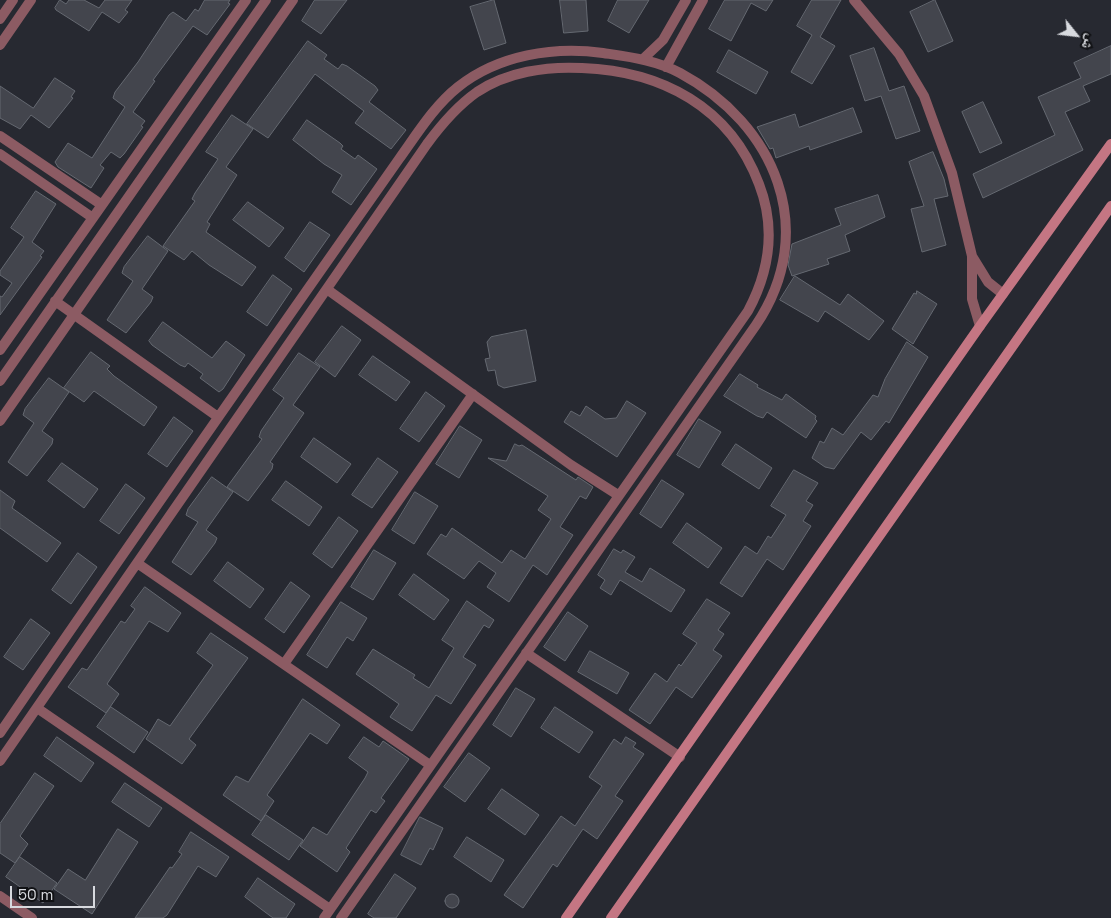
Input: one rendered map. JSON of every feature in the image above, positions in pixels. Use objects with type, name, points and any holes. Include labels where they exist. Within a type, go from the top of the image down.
[{"type":"street","points":[[0,19],[13,0]]},
{"type":"street","points":[[0,45],[31,0]]},
{"type":"street","points":[[0,350],[246,0]]},
{"type":"street","points":[[0,381],[266,0]]},
{"type":"street","points":[[0,421],[293,0]]},
{"type":"street","points":[[642,59],[657,47],[673,24],[686,0]]},
{"type":"street","points":[[666,67],[703,0]]},
{"type":"street","points":[[854,0],[895,48],[924,96],[952,172],[972,256],[972,299],[980,326]]},
{"type":"street","points":[[673,24],[686,32]]},
{"type":"street","points":[[0,733],[130,542],[394,166],[447,97],[470,79],[493,67],[536,54],[565,50],[642,59],[666,67],[712,94],[739,116],[764,150],[775,176],[784,215],[785,236],[783,258],[771,299],[756,325],[341,918]]},
{"type":"street","points":[[0,761],[439,128],[477,92],[521,73],[569,67],[623,72],[653,81],[697,102],[719,120],[738,141],[759,182],[767,207],[770,236],[768,256],[757,293],[748,311],[327,914],[37,708]]},
{"type":"street","points":[[0,136],[102,205]]},
{"type":"street","points":[[566,918],[980,326],[1111,144]]},
{"type":"street","points":[[139,152],[153,161]]},
{"type":"street","points":[[0,154],[93,218]]},
{"type":"street","points":[[394,166],[406,176]]},
{"type":"street","points":[[759,182],[775,176]]},
{"type":"street","points":[[611,918],[1111,206]]},
{"type":"street","points":[[972,256],[988,282],[1004,294]]},
{"type":"street","points":[[328,290],[572,465],[618,495]]},
{"type":"street","points":[[55,301],[218,418]]},
{"type":"street","points":[[284,664],[473,394]]},
{"type":"street","points":[[225,407],[239,417]]},
{"type":"street","points":[[130,542],[144,553]]},
{"type":"street","points":[[137,563],[430,765]]},
{"type":"street","points":[[526,653],[680,757]]},
{"type":"street","points":[[356,872],[368,881]]},
{"type":"street","points":[[0,896],[26,916]]},
{"type":"building","points":[[60,0],[66,4],[69,0],[84,0],[99,8],[105,0],[132,0],[125,10],[128,12],[119,23],[102,12],[89,31],[56,10],[55,8]]},
{"type":"building","points":[[205,0],[230,0],[228,3],[230,4],[207,35],[193,26],[153,80],[155,81],[133,112],[145,121],[141,126],[143,127],[124,154],[120,158],[111,152],[100,165],[104,168],[91,188],[58,167],[55,162],[68,143],[92,158],[125,107],[113,98],[115,92],[138,62],[169,15],[173,12],[186,21],[195,9],[198,11]]},
{"type":"building","points":[[315,0],[347,0],[321,34],[302,21]]},
{"type":"building","points":[[494,0],[506,43],[484,50],[470,7]]},
{"type":"building","points":[[560,0],[586,0],[588,31],[564,33]]},
{"type":"building","points":[[618,0],[649,0],[629,33],[608,21]]},
{"type":"building","points":[[725,0],[773,0],[766,11],[751,3],[731,41],[709,29]]},
{"type":"building","points":[[812,0],[841,0],[820,37],[835,46],[812,84],[791,72],[812,35],[797,26]]},
{"type":"building","points":[[935,0],[953,41],[928,52],[910,12]]},
{"type":"building","points":[[308,41],[327,55],[324,59],[338,69],[342,64],[347,66],[375,86],[378,90],[369,102],[406,130],[391,149],[355,123],[364,111],[315,74],[268,138],[247,124]]},
{"type":"building","points":[[1111,46],[1111,74],[1083,86],[1090,101],[1065,112],[1083,150],[983,198],[973,174],[1055,135],[1038,97],[1081,78],[1074,63]]},
{"type":"building","points":[[874,48],[889,91],[904,86],[920,131],[896,139],[881,96],[865,101],[850,56]]},
{"type":"building","points":[[729,50],[768,72],[756,94],[717,72]]},
{"type":"building","points":[[55,78],[75,91],[71,97],[73,98],[49,128],[31,115],[20,129],[0,118],[0,86],[33,108]]},
{"type":"building","points":[[983,102],[1002,143],[980,153],[962,112]]},
{"type":"building","points":[[853,108],[862,132],[810,150],[809,146],[776,158],[773,148],[770,149],[757,127],[795,114],[799,127]]},
{"type":"building","points":[[232,115],[253,129],[226,167],[237,175],[207,222],[210,224],[206,232],[256,267],[242,286],[209,265],[192,251],[184,260],[163,246],[195,201],[192,199],[195,193],[218,159],[206,152]]},
{"type":"building","points":[[307,120],[340,143],[343,146],[341,149],[355,159],[358,155],[377,169],[351,205],[332,192],[342,175],[324,164],[293,140]]},
{"type":"building","points":[[933,152],[944,179],[948,196],[934,199],[946,245],[922,252],[911,209],[924,206],[909,162]]},
{"type":"building","points":[[36,191],[56,204],[32,242],[44,251],[40,256],[42,257],[0,315],[0,296],[2,297],[12,283],[0,275],[0,271],[24,237],[11,228]]},
{"type":"building","points":[[878,195],[885,217],[845,235],[850,251],[827,259],[829,264],[792,276],[788,265],[792,244],[841,225],[835,209]]},
{"type":"building","points":[[248,202],[284,228],[269,247],[233,220]]},
{"type":"building","points":[[310,222],[330,235],[304,272],[285,258]]},
{"type":"building","points":[[148,236],[168,251],[142,289],[153,297],[151,302],[126,333],[107,320],[133,281],[122,273],[124,267]]},
{"type":"building","points":[[273,275],[292,289],[267,326],[247,312]]},
{"type":"building","points":[[795,276],[840,305],[848,294],[884,321],[869,340],[825,311],[818,322],[780,300]]},
{"type":"building","points":[[917,291],[937,304],[913,344],[892,329]]},
{"type":"building","points":[[163,322],[212,358],[226,341],[245,355],[223,389],[219,392],[200,378],[203,374],[188,363],[185,367],[180,365],[152,345],[149,341]]},
{"type":"building","points":[[342,326],[361,340],[335,377],[315,362]]},
{"type":"building","points":[[526,330],[536,381],[504,388],[498,385],[495,370],[488,371],[485,359],[490,358],[487,342],[491,337]]},
{"type":"building","points":[[907,342],[928,357],[889,423],[886,421],[871,440],[861,432],[834,469],[825,467],[812,458],[820,441],[824,443],[832,428],[843,435],[873,395],[878,397],[885,379]]},
{"type":"building","points":[[91,352],[110,366],[107,369],[114,376],[157,407],[144,426],[94,391],[84,402],[64,388]]},
{"type":"building","points":[[299,353],[320,367],[293,405],[304,413],[270,462],[273,464],[272,469],[248,501],[227,487],[262,439],[259,437],[261,431],[284,398],[273,390]]},
{"type":"building","points":[[373,356],[410,382],[396,401],[359,375]]},
{"type":"building","points":[[740,374],[758,385],[757,387],[782,400],[786,394],[816,416],[815,419],[817,421],[806,438],[767,412],[763,418],[757,416],[724,396]]},
{"type":"building","points":[[49,378],[69,392],[42,431],[53,439],[52,444],[27,476],[8,462],[34,423],[23,415],[25,409]]},
{"type":"building","points":[[426,392],[445,406],[419,442],[400,429]]},
{"type":"building","points":[[627,401],[646,413],[617,457],[564,422],[571,411],[580,416],[586,406],[605,419],[616,418]]},
{"type":"building","points":[[174,417],[193,431],[167,467],[148,454]]},
{"type":"building","points":[[699,419],[721,432],[699,468],[677,455]]},
{"type":"building","points":[[460,426],[482,440],[459,478],[436,464]]},
{"type":"building","points":[[314,438],[351,464],[337,483],[301,457]]},
{"type":"building","points":[[515,444],[522,445],[576,480],[578,477],[593,487],[586,499],[580,496],[560,527],[573,535],[547,575],[533,565],[509,602],[487,587],[496,573],[479,561],[464,579],[427,554],[441,534],[446,537],[452,528],[502,563],[511,550],[525,559],[551,519],[538,510],[548,496],[488,458],[506,461]]},
{"type":"building","points":[[736,444],[772,468],[759,489],[722,465]]},
{"type":"building","points":[[378,458],[398,472],[372,508],[352,495]]},
{"type":"building","points":[[62,463],[98,489],[84,508],[48,481]]},
{"type":"building","points":[[794,470],[818,483],[806,501],[813,505],[803,521],[811,526],[783,570],[767,559],[742,597],[720,583],[745,546],[757,554],[768,536],[771,538],[786,515],[771,506]]},
{"type":"building","points":[[212,477],[233,492],[206,530],[217,538],[215,543],[191,575],[172,562],[198,522],[186,515],[188,509]]},
{"type":"building","points":[[662,480],[684,494],[661,528],[640,514]]},
{"type":"building","points":[[286,481],[322,507],[309,526],[272,500]]},
{"type":"building","points":[[126,484],[145,498],[119,534],[100,521]]},
{"type":"building","points":[[0,490],[15,501],[12,508],[61,543],[47,562],[0,528]]},
{"type":"building","points":[[415,492],[438,506],[414,544],[392,530]]},
{"type":"building","points":[[339,517],[358,531],[332,568],[313,554]]},
{"type":"building","points":[[687,523],[722,548],[708,568],[673,543]]},
{"type":"building","points":[[614,549],[621,553],[623,550],[635,557],[625,572],[642,582],[650,568],[685,590],[671,612],[620,580],[611,595],[600,588],[605,580],[598,575]]},
{"type":"building","points":[[374,550],[396,563],[373,600],[351,587]]},
{"type":"building","points":[[78,553],[97,567],[71,604],[52,590]]},
{"type":"building","points":[[228,562],[264,589],[250,608],[214,581]]},
{"type":"building","points":[[414,574],[449,600],[434,620],[399,595]]},
{"type":"building","points":[[291,582],[310,596],[284,633],[265,619]]},
{"type":"building","points":[[145,587],[181,613],[168,632],[149,621],[107,684],[119,694],[106,713],[68,687],[82,668],[87,670],[121,621],[125,623],[135,609],[131,606]]},
{"type":"building","points":[[707,599],[730,613],[718,630],[724,634],[713,650],[722,656],[692,698],[676,687],[650,724],[629,710],[655,673],[667,682],[679,664],[681,666],[697,643],[683,634]]},
{"type":"building","points":[[467,601],[494,620],[489,628],[484,625],[463,657],[476,665],[451,704],[436,695],[412,731],[390,717],[399,704],[356,674],[373,649],[415,675],[413,678],[429,688],[454,648],[442,640]]},
{"type":"building","points":[[341,602],[367,618],[353,641],[347,637],[327,668],[307,655]]},
{"type":"building","points":[[568,612],[588,626],[565,661],[544,647]]},
{"type":"building","points":[[31,619],[50,633],[23,670],[4,657]]},
{"type":"building","points":[[211,633],[248,658],[189,739],[196,745],[182,764],[146,739],[158,719],[170,726],[213,665],[197,653]]},
{"type":"building","points":[[590,651],[629,673],[617,694],[578,672]]},
{"type":"building","points":[[516,688],[535,699],[511,737],[493,725]]},
{"type":"building","points":[[303,699],[340,725],[327,744],[310,733],[267,795],[274,801],[261,821],[223,795],[236,776],[248,782]]},
{"type":"building","points":[[111,707],[148,732],[134,753],[97,727]]},
{"type":"building","points":[[555,707],[593,732],[579,753],[541,728]]},
{"type":"building","points":[[57,737],[94,763],[81,782],[44,756]]},
{"type":"building","points":[[364,737],[379,747],[383,741],[409,759],[381,798],[385,801],[376,813],[371,810],[346,848],[350,852],[337,872],[300,846],[313,827],[327,835],[365,778],[368,772],[349,758]]},
{"type":"building","points":[[626,737],[636,743],[633,747],[644,754],[615,796],[623,801],[597,839],[583,829],[557,867],[553,864],[523,908],[504,895],[561,816],[575,826],[602,786],[589,777],[614,739],[621,744]]},
{"type":"building","points":[[469,753],[490,768],[465,802],[444,787]]},
{"type":"building","points":[[35,773],[54,786],[20,836],[28,844],[15,863],[0,853],[0,824]]},
{"type":"building","points":[[125,783],[162,808],[149,827],[112,802]]},
{"type":"building","points":[[502,789],[539,815],[525,835],[488,809]]},
{"type":"building","points":[[266,815],[303,840],[289,860],[252,835]]},
{"type":"building","points":[[420,817],[443,828],[433,850],[430,848],[421,865],[401,855]]},
{"type":"building","points":[[118,829],[138,842],[92,914],[54,889],[68,869],[85,880]]},
{"type":"building","points":[[191,832],[229,857],[216,877],[198,866],[167,915],[163,918],[135,918],[170,867],[172,868],[182,854],[179,852]]},
{"type":"building","points":[[467,837],[504,860],[491,882],[454,857]]},
{"type":"building","points":[[20,857],[57,883],[43,903],[6,877]]},
{"type":"building","points":[[395,874],[416,888],[396,918],[374,918],[368,914]]},
{"type":"building","points":[[258,878],[295,904],[286,918],[273,918],[245,897]]},
{"type":"building","points":[[452,894],[457,896],[459,901],[457,906],[452,908],[447,906],[445,901],[447,896]]}]
